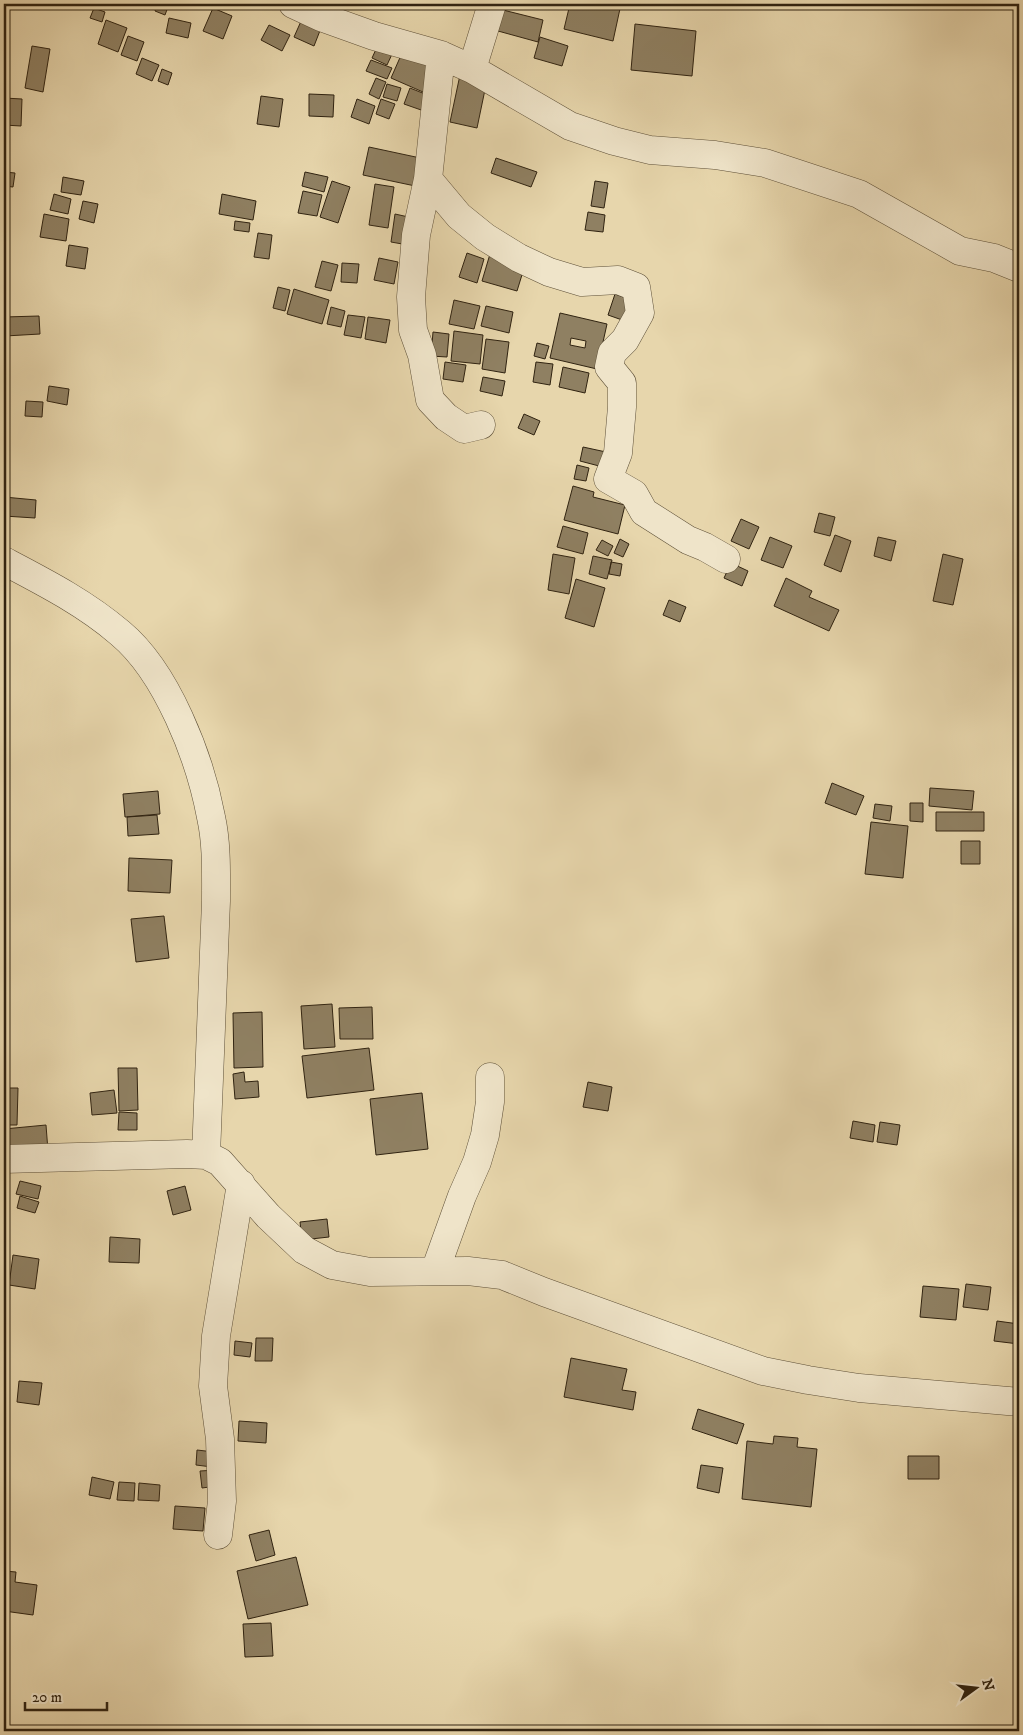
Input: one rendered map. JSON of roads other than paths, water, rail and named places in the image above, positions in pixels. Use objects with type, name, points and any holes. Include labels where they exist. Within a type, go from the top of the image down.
[{"type":"street","points":[[292,4],[321,17],[374,36],[441,55],[472,69],[570,126],[614,141],[650,150],[715,155],[765,163],[859,194],[960,251],[994,258],[1019,268]]},
{"type":"street","points":[[472,69],[492,4]]},
{"type":"street","points":[[441,55],[428,179],[416,235],[411,297],[413,330],[422,355],[430,400],[446,417],[464,429],[481,425]]},
{"type":"street","points":[[428,179],[459,216],[486,237],[519,258],[550,272],[582,282],[618,280],[636,287],[640,313],[625,340],[612,353],[609,367],[622,383],[622,407],[618,453],[608,479],[634,494],[644,512],[688,540],[726,559]]},
{"type":"street","points":[[4,561],[76,600],[121,634],[154,670],[180,717],[200,773],[212,818],[216,891],[206,1155]]},
{"type":"street","points":[[435,1271],[462,1196],[477,1162],[485,1135],[490,1102],[490,1077]]},
{"type":"street","points":[[4,1159],[206,1155],[220,1162],[268,1216],[304,1250],[332,1265],[370,1272],[468,1271],[502,1275],[763,1371],[859,1388],[1019,1402]]},
{"type":"street","points":[[218,1535],[222,1501],[221,1457],[212,1386],[216,1336],[241,1184]]}]
